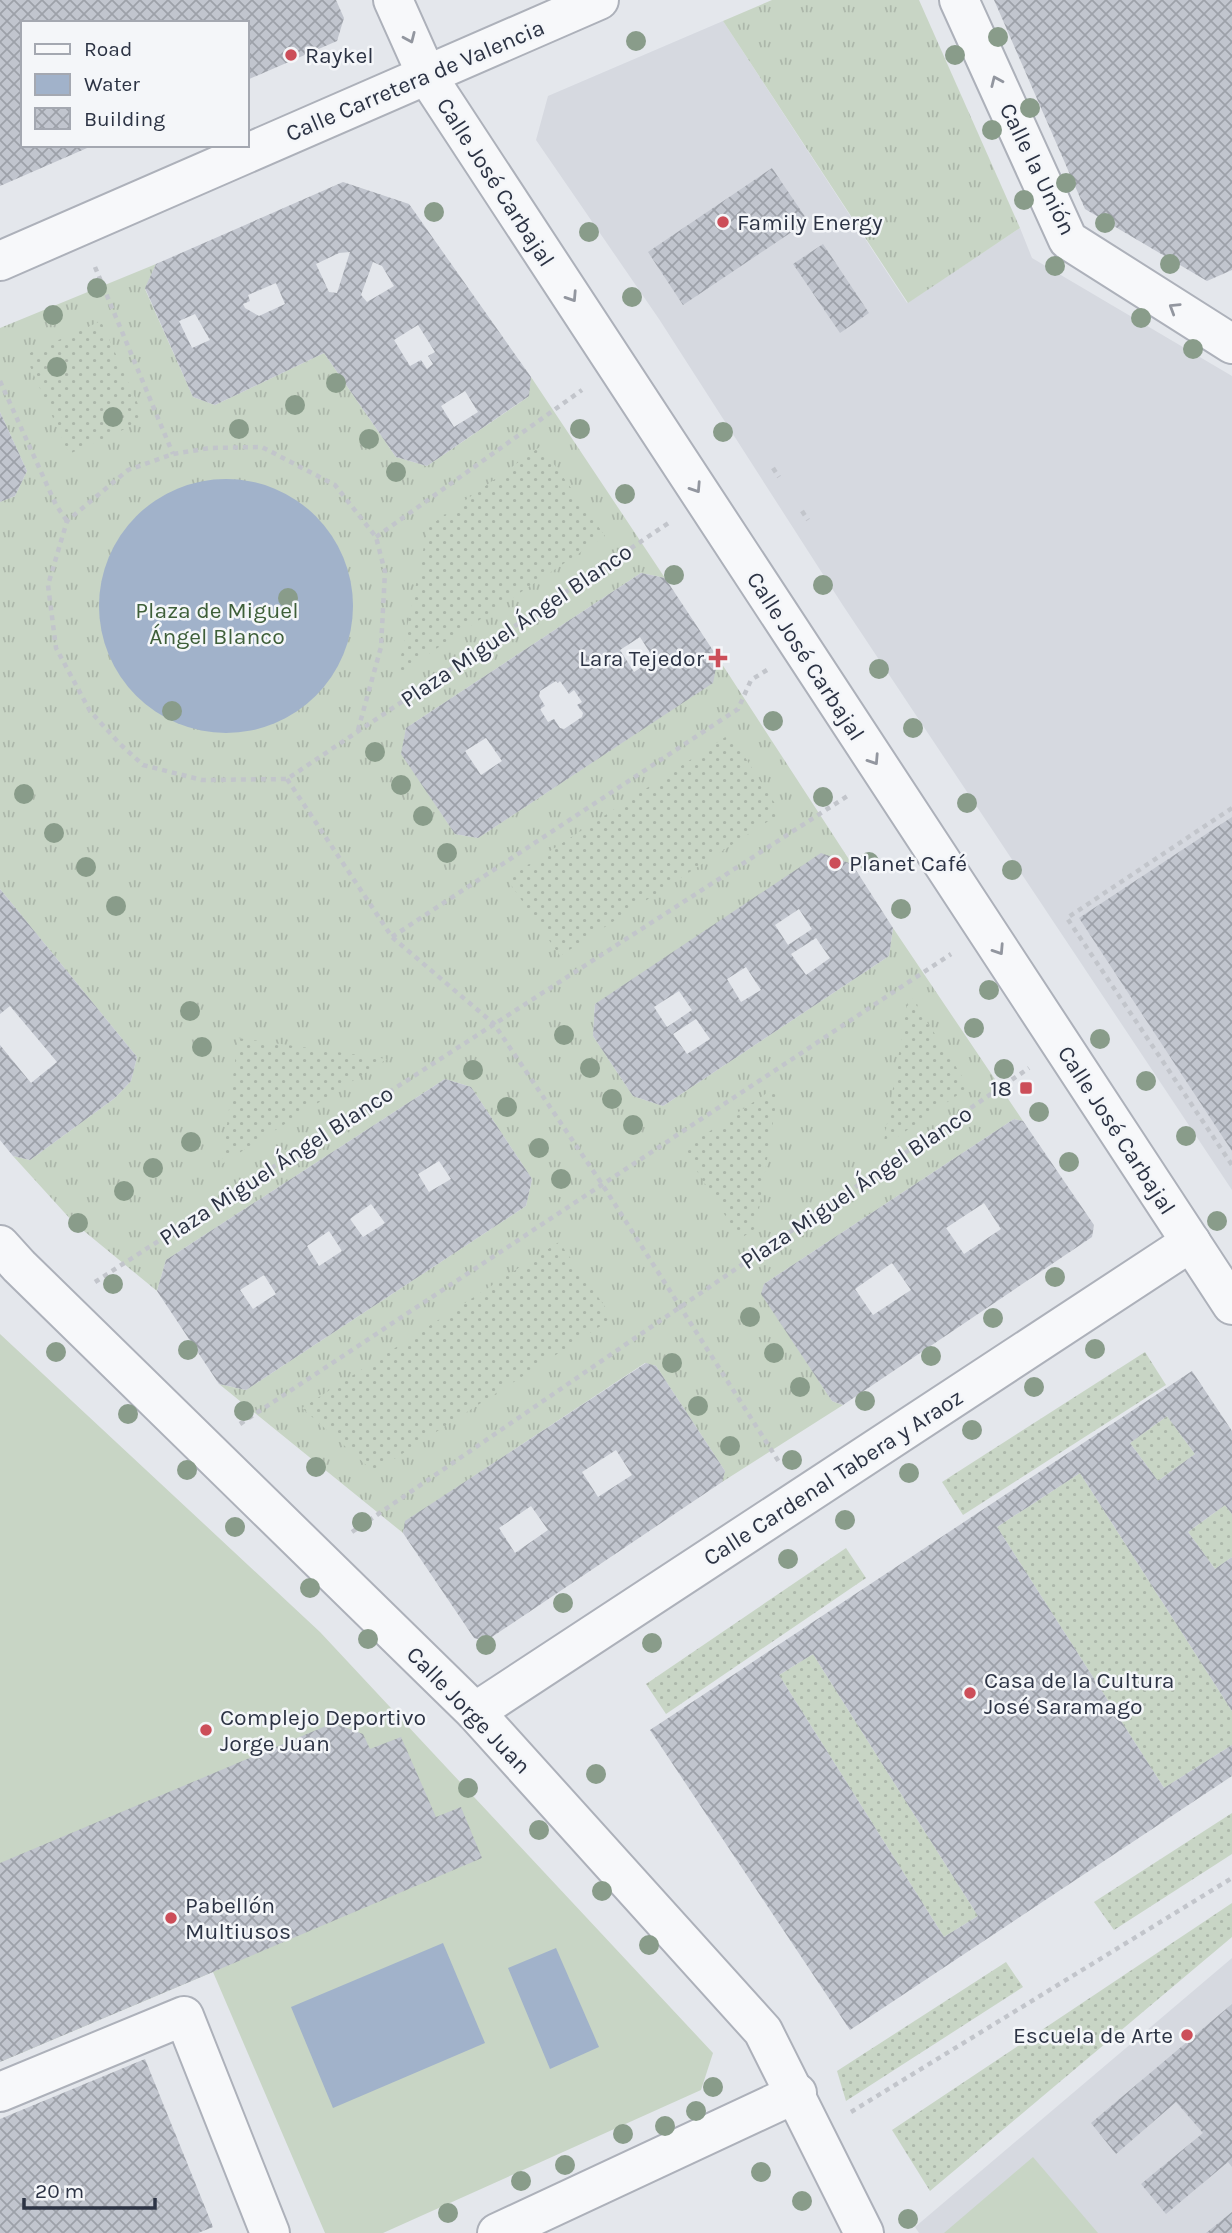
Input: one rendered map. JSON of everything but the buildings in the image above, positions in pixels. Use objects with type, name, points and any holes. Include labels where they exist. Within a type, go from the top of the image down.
[{"type":"street","name":"Calle José Carbajal","points":[[393,0],[427,76],[1232,1305]]},
{"type":"street","name":"Calle Carretera de Valencia","points":[[0,261],[599,0]]},
{"type":"street","name":"Calle la Unión","points":[[959,0],[1068,240],[1232,344]]},
{"type":"street","name":"Calle Cardenal Tabera y Araoz","points":[[475,1712],[1191,1242]]},
{"type":"street","name":"Calle Jorge Juan","points":[[0,1245],[59,1306],[475,1712],[763,2031],[864,2233]]},
{"type":"street","points":[[0,2092],[184,2016],[270,2233]]},
{"type":"street","points":[[497,2233],[796,2093]]},
{"type":"path","points":[[95,267],[173,454]]},
{"type":"path","points":[[0,381],[56,505],[67,521],[48,585],[57,648],[90,711],[143,765],[202,780],[287,779],[392,937],[494,1024],[603,1185],[802,1497]]},
{"type":"path","points":[[376,537],[586,387]]},
{"type":"path","name":"Plaza Miguel Ángel Blanco","points":[[67,521],[128,470],[173,454],[210,448],[262,447],[335,485],[376,537],[385,572],[381,646],[358,730]]},
{"type":"path","points":[[774,468],[779,477]]},
{"type":"path","points":[[802,511],[808,520]]},
{"type":"path","name":"Plaza Miguel Ángel Blanco","points":[[287,779],[674,520]]},
{"type":"path","points":[[392,937],[738,709],[751,680],[771,668]]},
{"type":"path","name":"Plaza Miguel Ángel Blanco","points":[[59,1306],[852,793]]},
{"type":"path","points":[[1232,808],[1067,918],[1232,1165]]},
{"type":"path","points":[[204,1448],[956,951]]},
{"type":"path","name":"Plaza Miguel Ángel Blanco","points":[[316,1556],[1032,1066]]},
{"type":"path","points":[[815,2134],[1232,1878]]},
{"type":"shaded area","points":[[723,21],[907,303],[1020,228],[1032,258],[1232,376],[1232,1190],[842,604],[659,319],[536,140],[548,96]]},
{"type":"shaded area","name":"Escuela de Arte","points":[[1232,1958],[1232,2233],[919,2233],[915,2227]]},
{"type":"green space","points":[[772,0],[919,0],[1020,228],[908,303],[723,21]]},
{"type":"green space","name":"Plaza de Miguel Ángel Blanco","points":[[156,264],[145,289],[193,397],[215,405],[324,353],[396,457],[427,466],[528,397],[531,377],[665,578],[641,573],[406,728],[402,754],[455,834],[478,838],[712,683],[718,658],[852,864],[595,1004],[593,1036],[633,1096],[663,1106],[889,956],[893,928],[1023,1121],[1014,1119],[764,1284],[762,1294],[832,1401],[843,1405],[722,1482],[725,1471],[656,1366],[645,1363],[406,1521],[403,1533],[219,1384],[246,1390],[526,1206],[532,1179],[471,1087],[445,1079],[166,1260],[157,1291],[73,1222],[13,1156],[30,1160],[115,1098],[131,1081],[137,1057],[0,889],[0,502],[15,496],[27,471],[0,412],[0,328]]},
{"type":"green space","points":[[101,321],[145,420],[69,454],[25,355]]},
{"type":"green space","points":[[541,446],[605,536],[397,675],[428,527]]},
{"type":"green space","points":[[730,734],[781,813],[560,956],[507,879]]},
{"type":"green space","points":[[909,994],[969,1087],[883,1147]]},
{"type":"green space","points":[[238,1038],[387,1059],[222,1164]]},
{"type":"green space","points":[[779,1085],[756,1228],[740,1239],[683,1149]]},
{"type":"green space","points":[[559,1242],[613,1318],[374,1472],[302,1408]]},
{"type":"green space","name":"Complejo Deportivo Jorge Juan","points":[[0,1334],[320,1632],[713,2053],[701,2090],[383,2233],[325,2233],[213,1972],[0,2062]]},
{"type":"green space","points":[[1145,1352],[1166,1385],[963,1515],[942,1482]]},
{"type":"green space","points":[[1167,1416],[1195,1454],[1158,1481],[1130,1443]]},
{"type":"green space","points":[[1080,1473],[1232,1711],[1232,1745],[1164,1788],[997,1527]]},
{"type":"green space","points":[[1225,1505],[1232,1514],[1232,1557],[1215,1569],[1188,1532]]},
{"type":"green space","points":[[846,1548],[866,1578],[666,1714],[646,1684]]},
{"type":"green space","points":[[813,1654],[978,1916],[944,1937],[779,1675]]},
{"type":"green space","points":[[1232,1813],[1232,1854],[1114,1930],[1094,1902]]},
{"type":"green space","points":[[1232,1903],[1232,1937],[930,2191],[892,2130]]},
{"type":"green space","points":[[1006,1962],[1023,1987],[846,2101],[837,2071]]},
{"type":"green space","points":[[1033,2157],[1098,2233],[944,2233]]},
{"type":"water","points":[[214,479],[238,479],[275,488],[307,507],[325,525],[344,557],[351,581],[351,631],[344,655],[325,687],[307,705],[263,728],[238,733],[214,733],[177,724],[145,705],[127,687],[104,643],[99,618],[99,594],[108,557],[127,525],[145,507],[189,484]]},
{"type":"water","points":[[443,1943],[485,2043],[333,2108],[291,2007]]},
{"type":"water","points":[[556,1948],[599,2047],[550,2069],[508,1968]]},
{"type":"place","name":"Raykel","points":[[291,55]]},
{"type":"place","name":"Family Energy","points":[[723,222]]},
{"type":"place","name":"Lara Tejedor","points":[[718,658]]},
{"type":"place","name":"Planet Café","points":[[835,863]]},
{"type":"place","name":"18","points":[[1026,1088]]},
{"type":"place","name":"Casa de la Cultura José Saramago","points":[[970,1693]]},
{"type":"place","name":"Complejo Deportivo Jorge Juan","points":[[206,1730]]},
{"type":"place","name":"Pabellón Multiusos","points":[[171,1918]]},
{"type":"place","name":"Escuela de Arte","points":[[1187,2035]]}]
